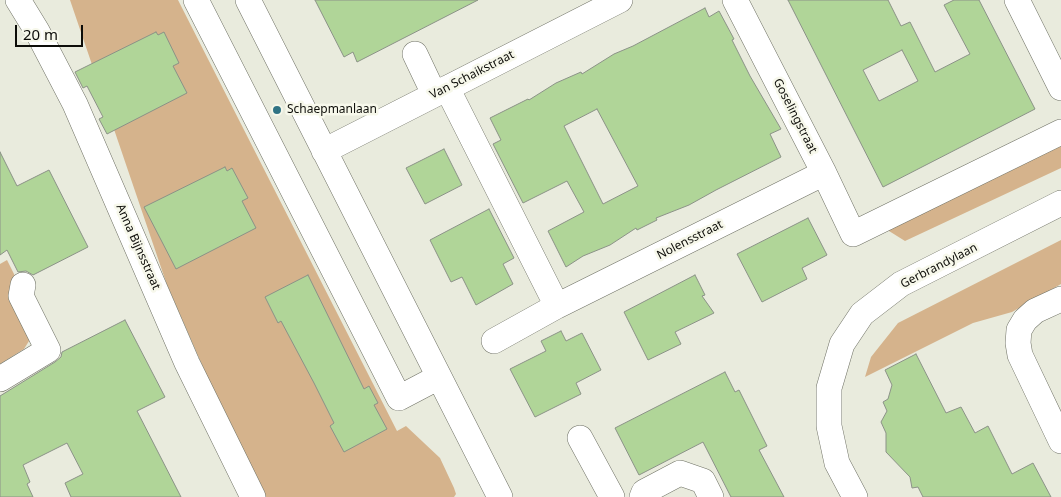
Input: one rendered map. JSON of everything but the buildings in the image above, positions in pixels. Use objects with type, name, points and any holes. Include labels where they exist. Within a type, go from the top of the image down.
[{"type":"street","name":"Anna Bijnsstraat","points":[[18,0],[37,31],[75,104],[187,363],[253,497]]},
{"type":"street","points":[[196,0],[399,398],[439,377]]},
{"type":"street","points":[[248,0],[439,377],[496,496]]},
{"type":"street","name":"Van Schaikstraat","points":[[324,151],[620,0]]},
{"type":"street","name":"Goselingstraat","points":[[735,0],[824,173],[853,234],[1061,132]]},
{"type":"street","points":[[1017,0],[1061,88]]},
{"type":"street","points":[[415,54],[440,91],[557,306]]},
{"type":"street","name":"Nolensstraat","points":[[494,341],[557,306],[824,173]]},
{"type":"street","name":"Gerbrandylaan","points":[[855,497],[838,463],[829,426],[829,388],[842,344],[862,314],[901,284],[1061,203]]},
{"type":"street","points":[[0,379],[48,350],[21,296],[23,285]]},
{"type":"street","points":[[1061,299],[1035,311],[1026,320],[1019,330],[1018,343],[1020,355],[1061,441]]},
{"type":"street","points":[[580,438],[612,497]]},
{"type":"street","points":[[642,497],[644,492],[680,473],[703,481],[711,497]]},
{"type":"shaded area","points":[[70,0],[178,0],[397,431],[406,426],[440,458],[454,488],[456,494],[454,497],[260,497],[167,285]]},
{"type":"shaded area","points":[[1061,135],[1061,168],[905,241],[881,226]]},
{"type":"shaded area","points":[[1061,240],[1061,284],[1012,312],[973,323],[865,377],[871,357],[898,323]]},
{"type":"shaded area","points":[[7,260],[20,286],[29,341],[24,349],[0,364],[0,264]]},
{"type":"place","name":"Schaepmanlaan","points":[[277,110]]}]
